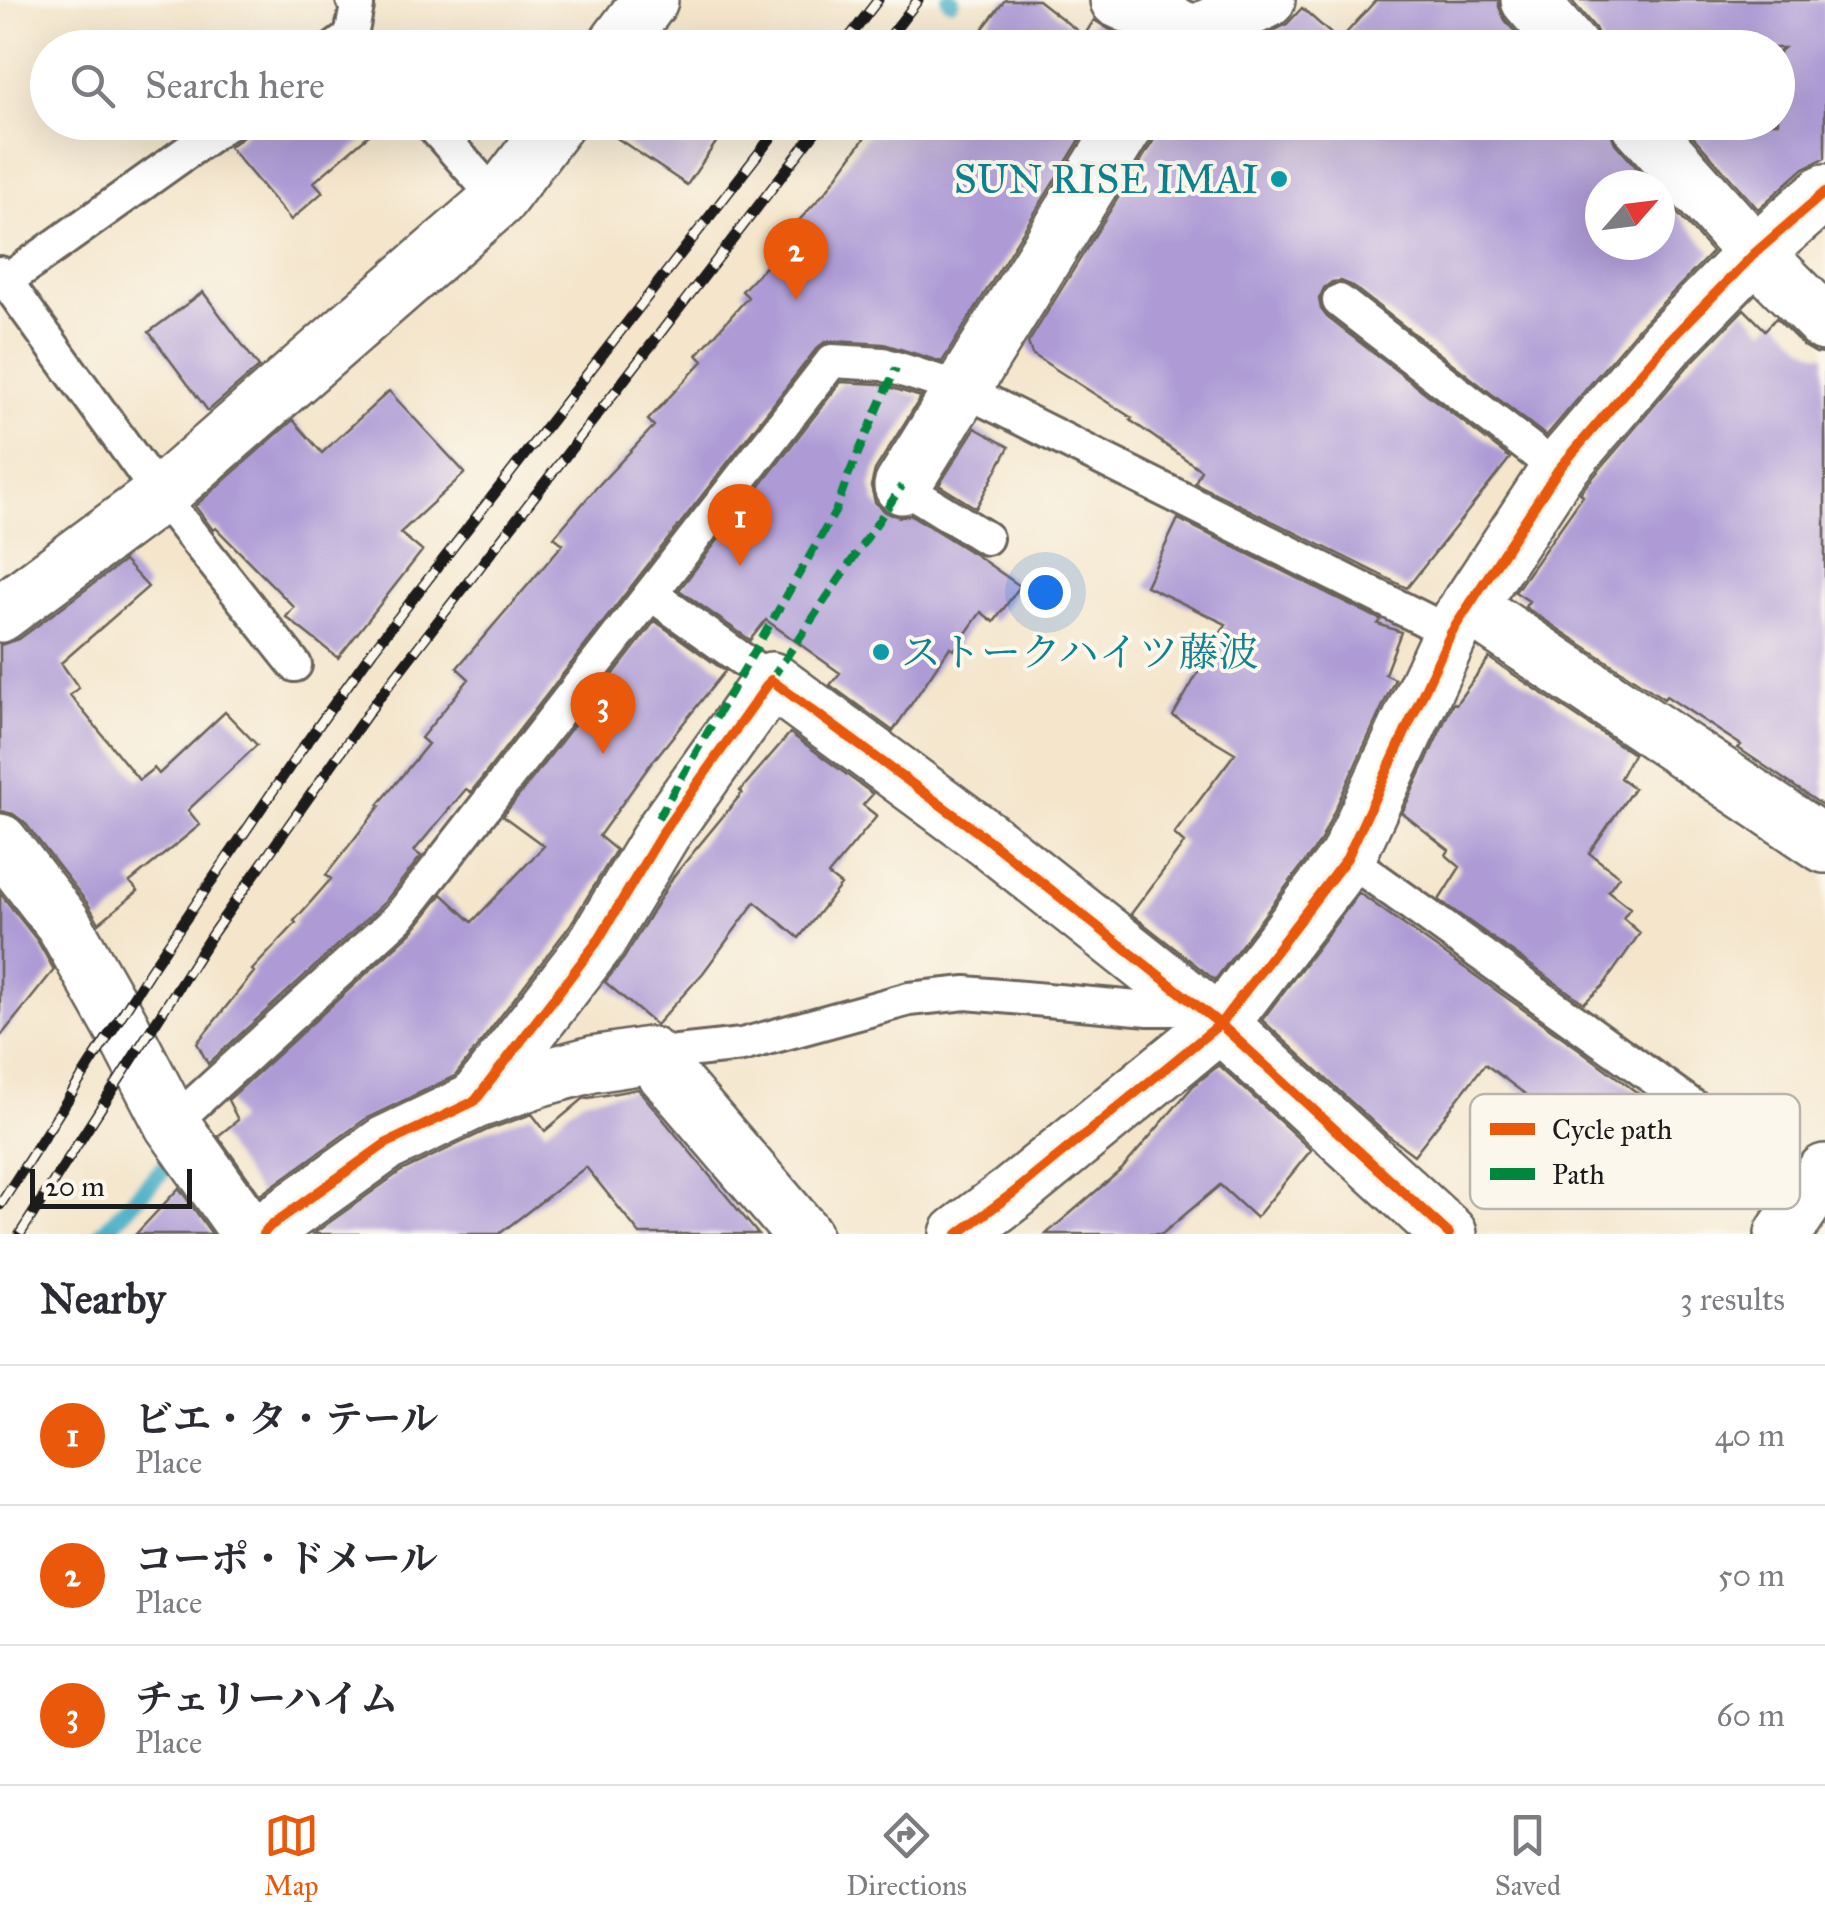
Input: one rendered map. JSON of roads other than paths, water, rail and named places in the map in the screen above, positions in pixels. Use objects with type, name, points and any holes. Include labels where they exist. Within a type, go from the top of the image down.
[{"type":"street","points":[[628,30],[650,0]]},
{"type":"street","points":[[1118,0],[1169,30]]},
{"type":"street","points":[[1209,30],[1267,0]]},
{"type":"street","points":[[1529,0],[1555,30]]},
{"type":"street","points":[[0,614],[160,495],[498,200],[543,140]]},
{"type":"street","points":[[902,486],[1117,140]]},
{"type":"street","points":[[1654,140],[1825,324]]},
{"type":"street","points":[[958,1234],[1210,1016],[1347,858],[1460,620],[1558,470],[1664,345],[1755,253],[1825,192]]},
{"type":"street","points":[[1460,620],[1825,845]]},
{"type":"street","points":[[475,1101],[596,942],[663,832],[771,680],[987,839],[1210,1016],[1449,1234]]},
{"type":"street","points":[[0,842],[63,923],[172,1124],[250,1234]]},
{"type":"street","points":[[263,1234],[385,1144],[475,1101],[592,1064],[650,1055],[804,1234]]},
{"type":"lane","points":[[352,30],[357,6],[353,0]]},
{"type":"lane","points":[[203,140],[3,277],[160,495],[296,665]]},
{"type":"lane","points":[[445,140],[498,200]]},
{"type":"lane","points":[[1339,301],[1558,470]]},
{"type":"lane","points":[[172,1124],[399,917],[832,361],[883,364],[962,389],[1460,620]]},
{"type":"lane","points":[[902,486],[986,538]]},
{"type":"lane","points":[[652,594],[771,680]]},
{"type":"lane","points":[[1347,858],[1665,1094]]},
{"type":"lane","points":[[650,1055],[742,1044],[909,1000],[966,992],[1210,1016]]},
{"type":"waterway","points":[[102,1234],[182,1149]]},
{"type":"railway","points":[[855,30],[878,0]]},
{"type":"railway","points":[[895,30],[918,0]]},
{"type":"railway","points":[[0,1205],[152,968],[373,650],[769,140]]},
{"type":"railway","points":[[20,1234],[213,933],[378,699],[809,140]]},
{"type":"place","name":"SUN RISE IMAI","points":[[1279,179]]},
{"type":"place","name":"コーポ・ドメール","points":[[796,300]]},
{"type":"place","name":"ビエ・タ・テール","points":[[740,566]]},
{"type":"place","name":"ストークハイツ藤波","points":[[881,652]]},
{"type":"place","name":"チェリーハイム","points":[[603,754]]}]
